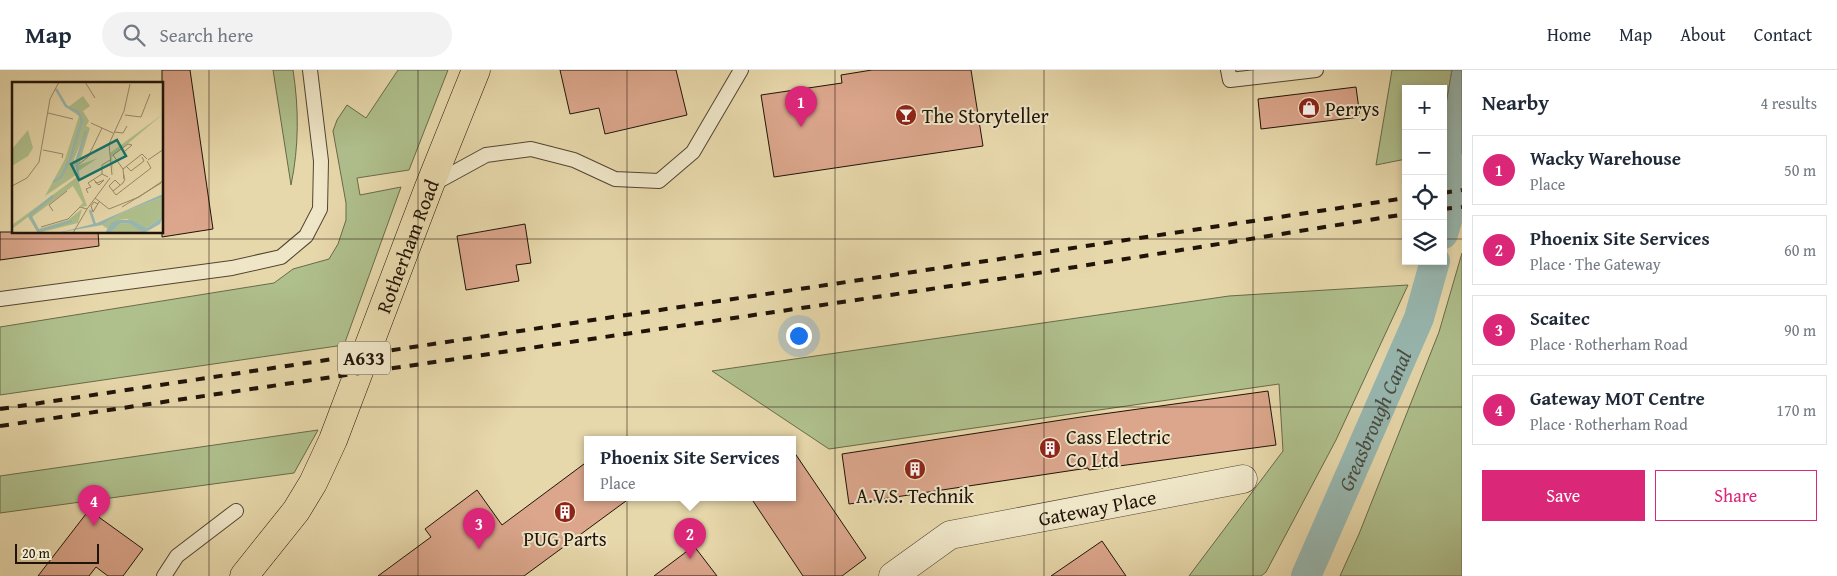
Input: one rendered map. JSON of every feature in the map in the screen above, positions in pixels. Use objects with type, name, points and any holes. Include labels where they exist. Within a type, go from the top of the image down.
[{"type":"main road","name":"Rotherham Road","points":[[244,576],[296,511],[313,482],[333,440],[429,187],[476,70]]},
{"type":"main road","name":"Rotherham Road","points":[[454,123],[485,70]]},
{"type":"street","name":"Gateway Place","points":[[893,576],[950,534],[1243,479]]},
{"type":"lane","points":[[0,300],[232,268],[280,257],[306,236],[320,209],[321,161],[310,70]]},
{"type":"lane","points":[[429,187],[486,155],[531,149],[574,160],[615,179],[659,181],[693,152],[741,70]]},
{"type":"lane","points":[[1228,70],[1230,80],[1316,70]]},
{"type":"lane","points":[[164,576],[177,556],[236,511]]},
{"type":"green space","points":[[273,70],[293,70],[297,128],[296,156],[291,185]]},
{"type":"green space","points":[[398,70],[448,70],[409,170],[357,178],[360,195],[401,187],[344,345],[0,395],[0,327],[274,283],[293,269],[329,259],[338,244],[346,220],[346,203],[333,131],[337,120],[347,105],[366,118]]},
{"type":"green space","points":[[1392,70],[1452,70],[1447,99],[1447,85],[1402,85],[1402,160],[1376,165]]},
{"type":"green space","points":[[1462,253],[1462,576],[1340,576],[1359,534],[1439,332]]},
{"type":"green space","points":[[1408,285],[1336,440],[1266,572],[1261,576],[1189,576],[1283,451],[1279,384],[829,449],[712,371],[1229,296]]},
{"type":"green space","points":[[318,430],[294,473],[0,513],[0,476]]},
{"type":"water","points":[[1452,70],[1462,70],[1462,178],[1449,181],[1447,170],[1447,99]]},
{"type":"building","points":[[162,70],[190,70],[213,229],[162,237],[162,234],[164,234],[164,82],[162,82]]},
{"type":"building","points":[[560,70],[676,70],[687,115],[605,134],[599,108],[570,114]]},
{"type":"building","name":"The Storyteller","points":[[872,70],[971,70],[983,146],[774,177],[761,95],[842,83],[841,75]]},
{"type":"building","name":"Perrys","points":[[1356,87],[1360,117],[1261,129],[1258,99]]},
{"type":"building","points":[[525,224],[531,263],[516,265],[519,281],[466,290],[457,236]]},
{"type":"building","points":[[0,232],[12,232],[12,234],[98,234],[99,246],[0,260]]},
{"type":"building","points":[[1268,391],[1276,445],[1089,470],[1088,468],[849,504],[842,454],[1081,417]]},
{"type":"building","points":[[796,455],[866,558],[842,576],[803,576],[753,501],[796,501]]},
{"type":"building","points":[[584,464],[584,501],[626,501],[524,576],[378,576],[431,537],[425,529],[477,490],[502,525]]},
{"type":"building","points":[[89,510],[143,549],[123,576],[108,576],[96,567],[89,576],[38,576]]},
{"type":"building","points":[[1102,541],[1126,576],[1051,576]]},
{"type":"building","points":[[694,546],[717,576],[654,576]]},
{"type":"waterway","name":"Greasbrough Canal","points":[[1447,220],[1462,169]]},
{"type":"waterway","name":"Greasbrough Canal","points":[[1306,576],[1419,318],[1434,265]]},
{"type":"railway","points":[[1447,192],[1462,190]]},
{"type":"railway","points":[[0,409],[1402,199]]},
{"type":"railway","points":[[1447,209],[1462,207]]},
{"type":"railway","points":[[0,426],[1019,276],[1402,215]]},
{"type":"place","name":"Perrys","points":[[1309,108]]},
{"type":"place","name":"The Storyteller","points":[[906,115]]},
{"type":"place","name":"Wacky Warehouse","points":[[801,127]]},
{"type":"place","name":"Cass Electric Co Ltd","points":[[1050,448]]},
{"type":"place","name":"A.V.S. Technik","points":[[915,469]]},
{"type":"place","name":"PUG Parts","points":[[565,512]]},
{"type":"place","name":"Gateway MOT Centre","points":[[94,526]]},
{"type":"place","name":"Scaitec","points":[[479,549]]},
{"type":"place","name":"Phoenix Site Services","points":[[690,559]]}]
